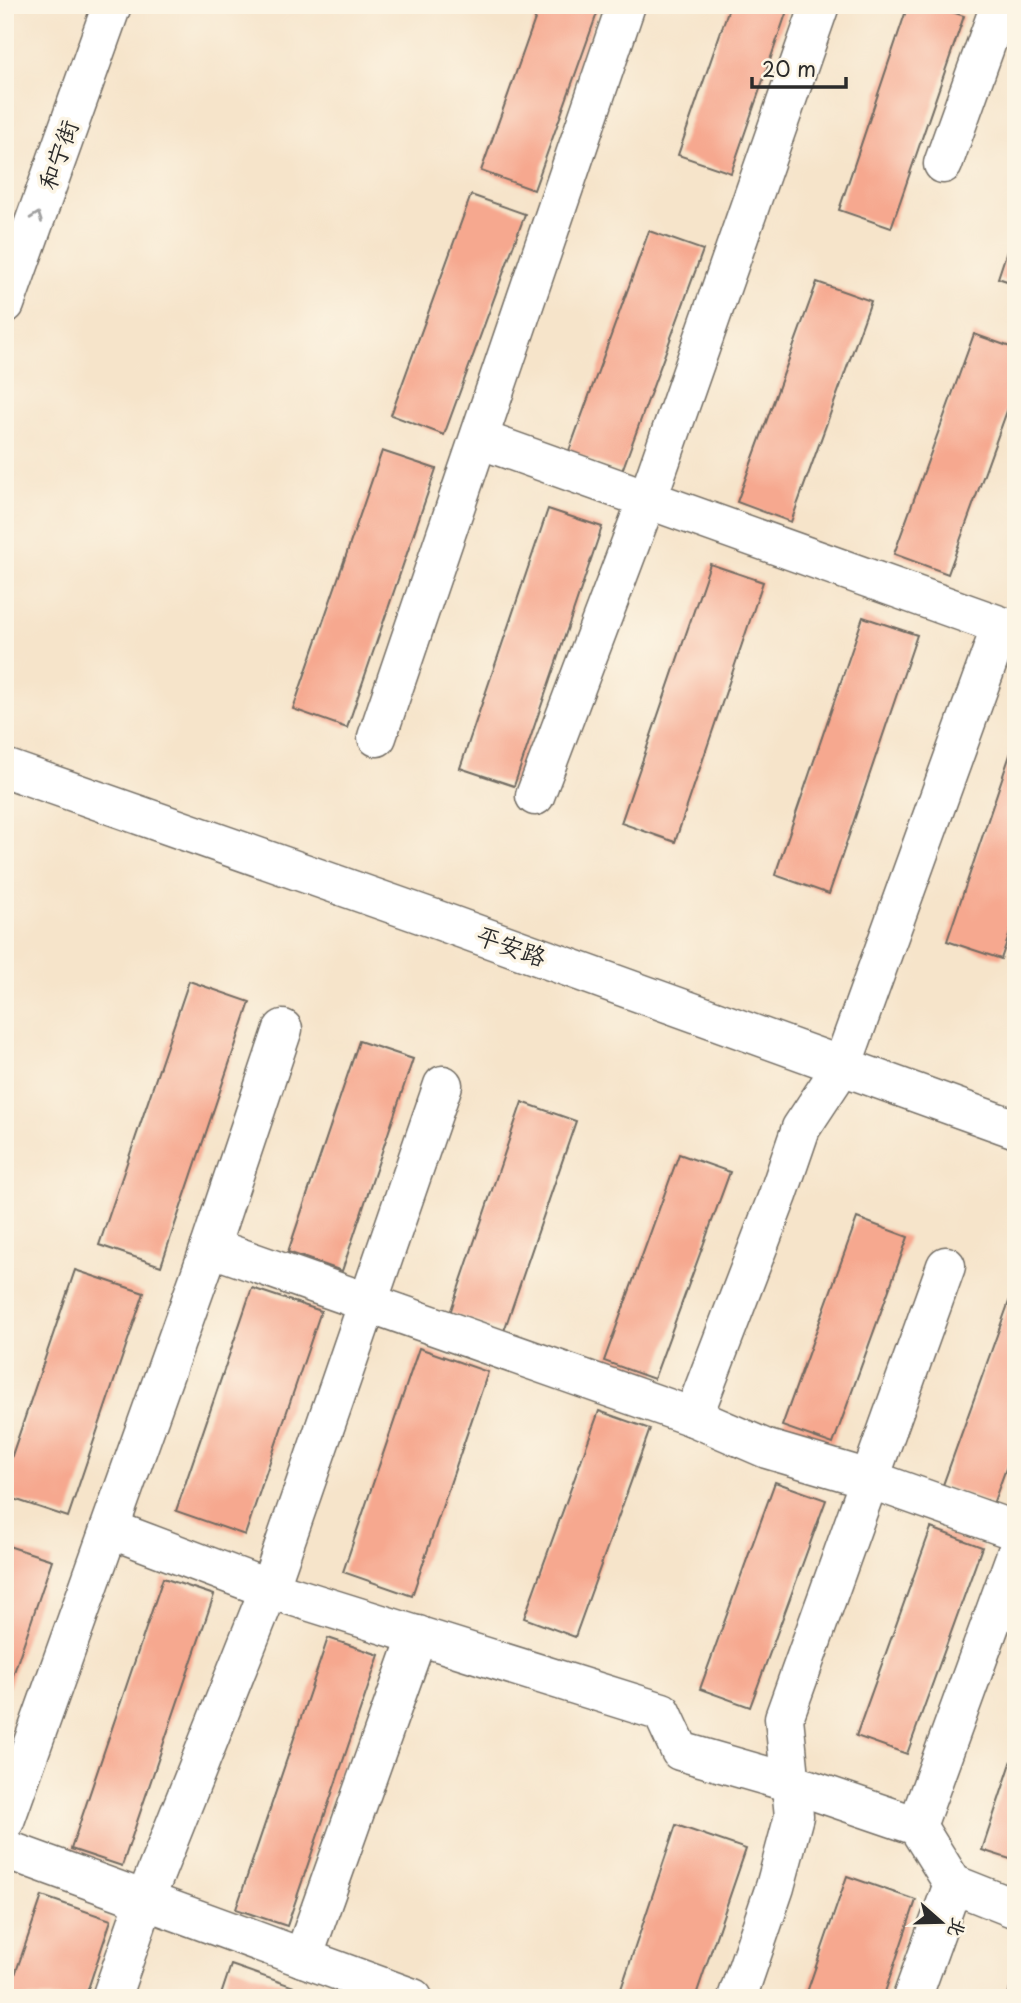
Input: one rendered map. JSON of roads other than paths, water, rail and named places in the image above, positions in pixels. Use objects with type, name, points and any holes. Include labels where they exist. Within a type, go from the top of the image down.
[{"type":"street","name":"和宁街","points":[[5,304],[112,5]]},
{"type":"street","points":[[377,737],[626,5]]},
{"type":"street","points":[[535,796],[647,499],[820,5]]},
{"type":"street","points":[[943,164],[1000,5]]},
{"type":"street","points":[[479,439],[1008,628],[842,1066],[800,1128],[778,1195],[694,1417]]},
{"type":"street","name":"平安路","points":[[5,768],[435,919],[1016,1129]]},
{"type":"street","points":[[5,1821],[210,1247],[283,1029]]},
{"type":"street","points":[[111,1998],[145,1900],[269,1589],[443,1085]]},
{"type":"street","points":[[210,1247],[694,1417],[767,1449],[869,1479],[1016,1531]]},
{"type":"street","points":[[737,1998],[775,1886],[794,1816],[784,1718],[946,1266]]},
{"type":"street","points":[[110,1529],[269,1589],[662,1712],[680,1751],[791,1783],[917,1825],[953,1885],[1016,1909]]},
{"type":"street","points":[[917,1825],[1016,1554]]},
{"type":"street","points":[[303,1958],[418,1635]]},
{"type":"street","points":[[5,1849],[303,1958],[345,1986],[413,1998]]},
{"type":"street","points":[[912,1998],[953,1885]]}]
